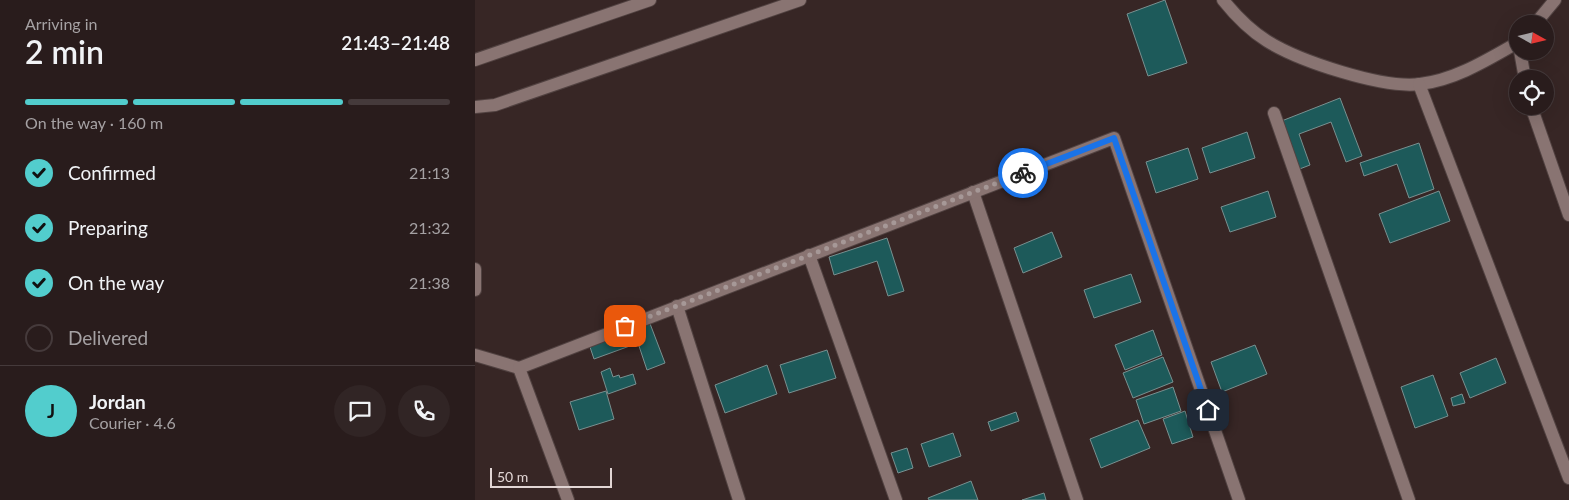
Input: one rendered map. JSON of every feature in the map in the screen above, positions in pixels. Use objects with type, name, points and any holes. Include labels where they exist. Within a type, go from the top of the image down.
[{"type":"street","points":[[475,60],[651,0]]},
{"type":"street","points":[[475,107],[495,105],[801,0]]},
{"type":"street","points":[[1223,0],[1232,11],[1267,41],[1315,64],[1371,80],[1419,84],[1470,69],[1509,47]]},
{"type":"street","points":[[1542,15],[1555,0]]},
{"type":"street","points":[[1419,84],[1569,478]]},
{"type":"street","points":[[1274,113],[1409,500]]},
{"type":"street","points":[[1534,115],[1569,215]]},
{"type":"street","points":[[475,355],[519,368],[1114,138],[1239,500]]},
{"type":"street","points":[[973,192],[1077,500]]},
{"type":"street","points":[[809,255],[896,500]]},
{"type":"street","points":[[475,269],[475,290]]},
{"type":"street","points":[[677,306],[739,500]]},
{"type":"street","points":[[519,368],[568,500]]},
{"type":"building","points":[[1165,0],[1187,63],[1148,76],[1127,14]]},
{"type":"building","points":[[1340,98],[1362,156],[1346,162],[1331,122],[1299,134],[1310,165],[1297,170],[1279,122]]},
{"type":"building","points":[[1247,132],[1255,158],[1210,173],[1202,148]]},
{"type":"building","points":[[1419,143],[1434,189],[1409,198],[1397,164],[1364,176],[1360,163]]},
{"type":"building","points":[[1188,148],[1198,179],[1156,193],[1146,162]]},
{"type":"building","points":[[1268,191],[1276,217],[1230,232],[1221,207]]},
{"type":"building","points":[[1439,191],[1450,221],[1390,243],[1379,214]]},
{"type":"building","points":[[1052,232],[1062,257],[1023,273],[1014,248]]},
{"type":"building","points":[[887,238],[904,291],[888,296],[877,261],[834,275],[829,257]]},
{"type":"building","points":[[1131,274],[1141,302],[1094,318],[1084,290]]},
{"type":"building","points":[[649,321],[665,363],[647,370],[638,343],[594,359],[589,344]]},
{"type":"building","points":[[1153,330],[1162,355],[1125,370],[1115,345]]},
{"type":"building","points":[[1255,345],[1267,374],[1222,392],[1211,362]]},
{"type":"building","points":[[827,350],[836,378],[789,393],[780,365]]},
{"type":"building","points":[[1163,357],[1173,382],[1133,398],[1123,373]]},
{"type":"building","points":[[1496,358],[1506,383],[1470,398],[1460,373]]},
{"type":"building","points":[[767,365],[777,394],[725,413],[715,385]]},
{"type":"building","points":[[610,368],[613,377],[619,375],[620,378],[633,374],[636,384],[608,394],[601,372]]},
{"type":"building","points":[[1433,375],[1448,416],[1415,428],[1401,387]]},
{"type":"building","points":[[1173,387],[1181,411],[1144,424],[1136,400]]},
{"type":"building","points":[[606,391],[614,419],[579,430],[570,402]]},
{"type":"building","points":[[1462,394],[1465,403],[1453,406],[1451,398]]},
{"type":"building","points":[[1185,411],[1193,437],[1172,444],[1163,419]]},
{"type":"building","points":[[1016,412],[1019,421],[991,431],[988,422]]},
{"type":"building","points":[[1138,420],[1150,448],[1101,468],[1090,439]]},
{"type":"building","points":[[953,433],[961,456],[929,467],[921,444]]},
{"type":"building","points":[[907,448],[913,468],[898,473],[891,453]]},
{"type":"building","points":[[971,481],[978,500],[929,500],[928,498]]},
{"type":"building","points":[[1044,493],[1046,500],[1022,500]]},
{"type":"way so far","points":[[625,326],[1023,173]]},
{"type":"route","points":[[1023,173],[1114,138],[1208,410]]}]
